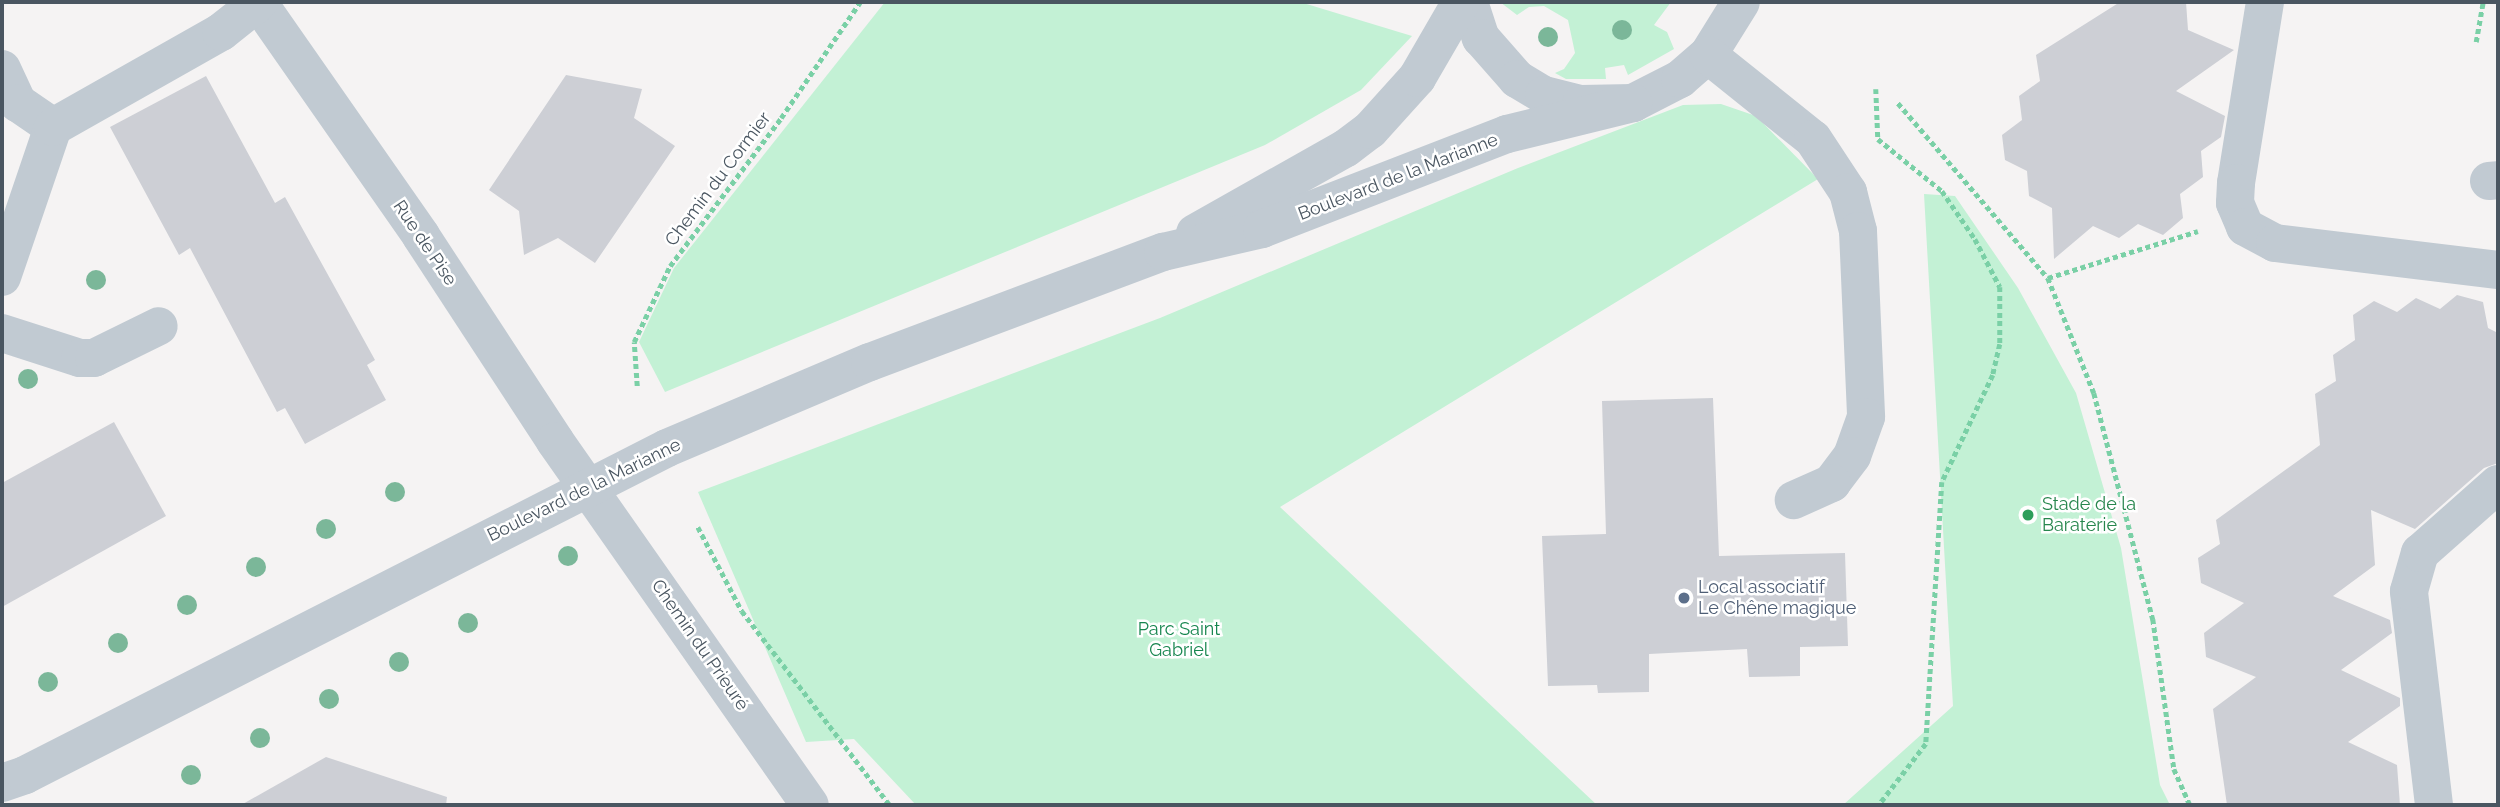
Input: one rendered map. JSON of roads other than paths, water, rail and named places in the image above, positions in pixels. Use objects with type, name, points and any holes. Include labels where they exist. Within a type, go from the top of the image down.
[{"type":"street","points":[[2,277],[53,127],[221,32],[258,2]]},
{"type":"street","name":"Rue de Pise","points":[[258,2],[588,486]]},
{"type":"street","name":"Boulevard de la Marianne","points":[[1163,252],[1327,159],[1370,130],[1417,78],[1461,2]]},
{"type":"street","name":"Boulevard de la Marianne","points":[[1469,2],[1481,38],[1517,79],[1544,95],[1581,104],[1633,103]]},
{"type":"street","name":"Boulevard de la Marianne","points":[[10,785],[588,486],[667,448],[870,362],[1163,252],[1262,229],[1507,134],[1633,103],[1680,79],[1708,54],[1741,2]]},
{"type":"street","points":[[2265,2],[2236,183],[2239,218],[2251,234],[2275,243],[2498,270]]},
{"type":"street","points":[[1708,54],[1813,139],[1848,192],[1858,230],[1866,417],[1852,456],[1832,483],[1794,500]]},
{"type":"street","points":[[2,69],[18,103],[53,127]]},
{"type":"street","points":[[2,333],[80,358],[94,358],[159,326]]},
{"type":"street","points":[[2434,805],[2409,592],[2420,553],[2498,484]]},
{"type":"street","name":"Chemin du Prieuré","points":[[588,486],[810,805]]},
{"type":"place","name":"Stade de la Baraterie","points":[[2028,515]]},
{"type":"place","name":"Local associatif Le Chêne magique","points":[[1684,598]]},
{"type":"park label","name":"Parc Saint Gabriel","points":[[1179,640]]}]
